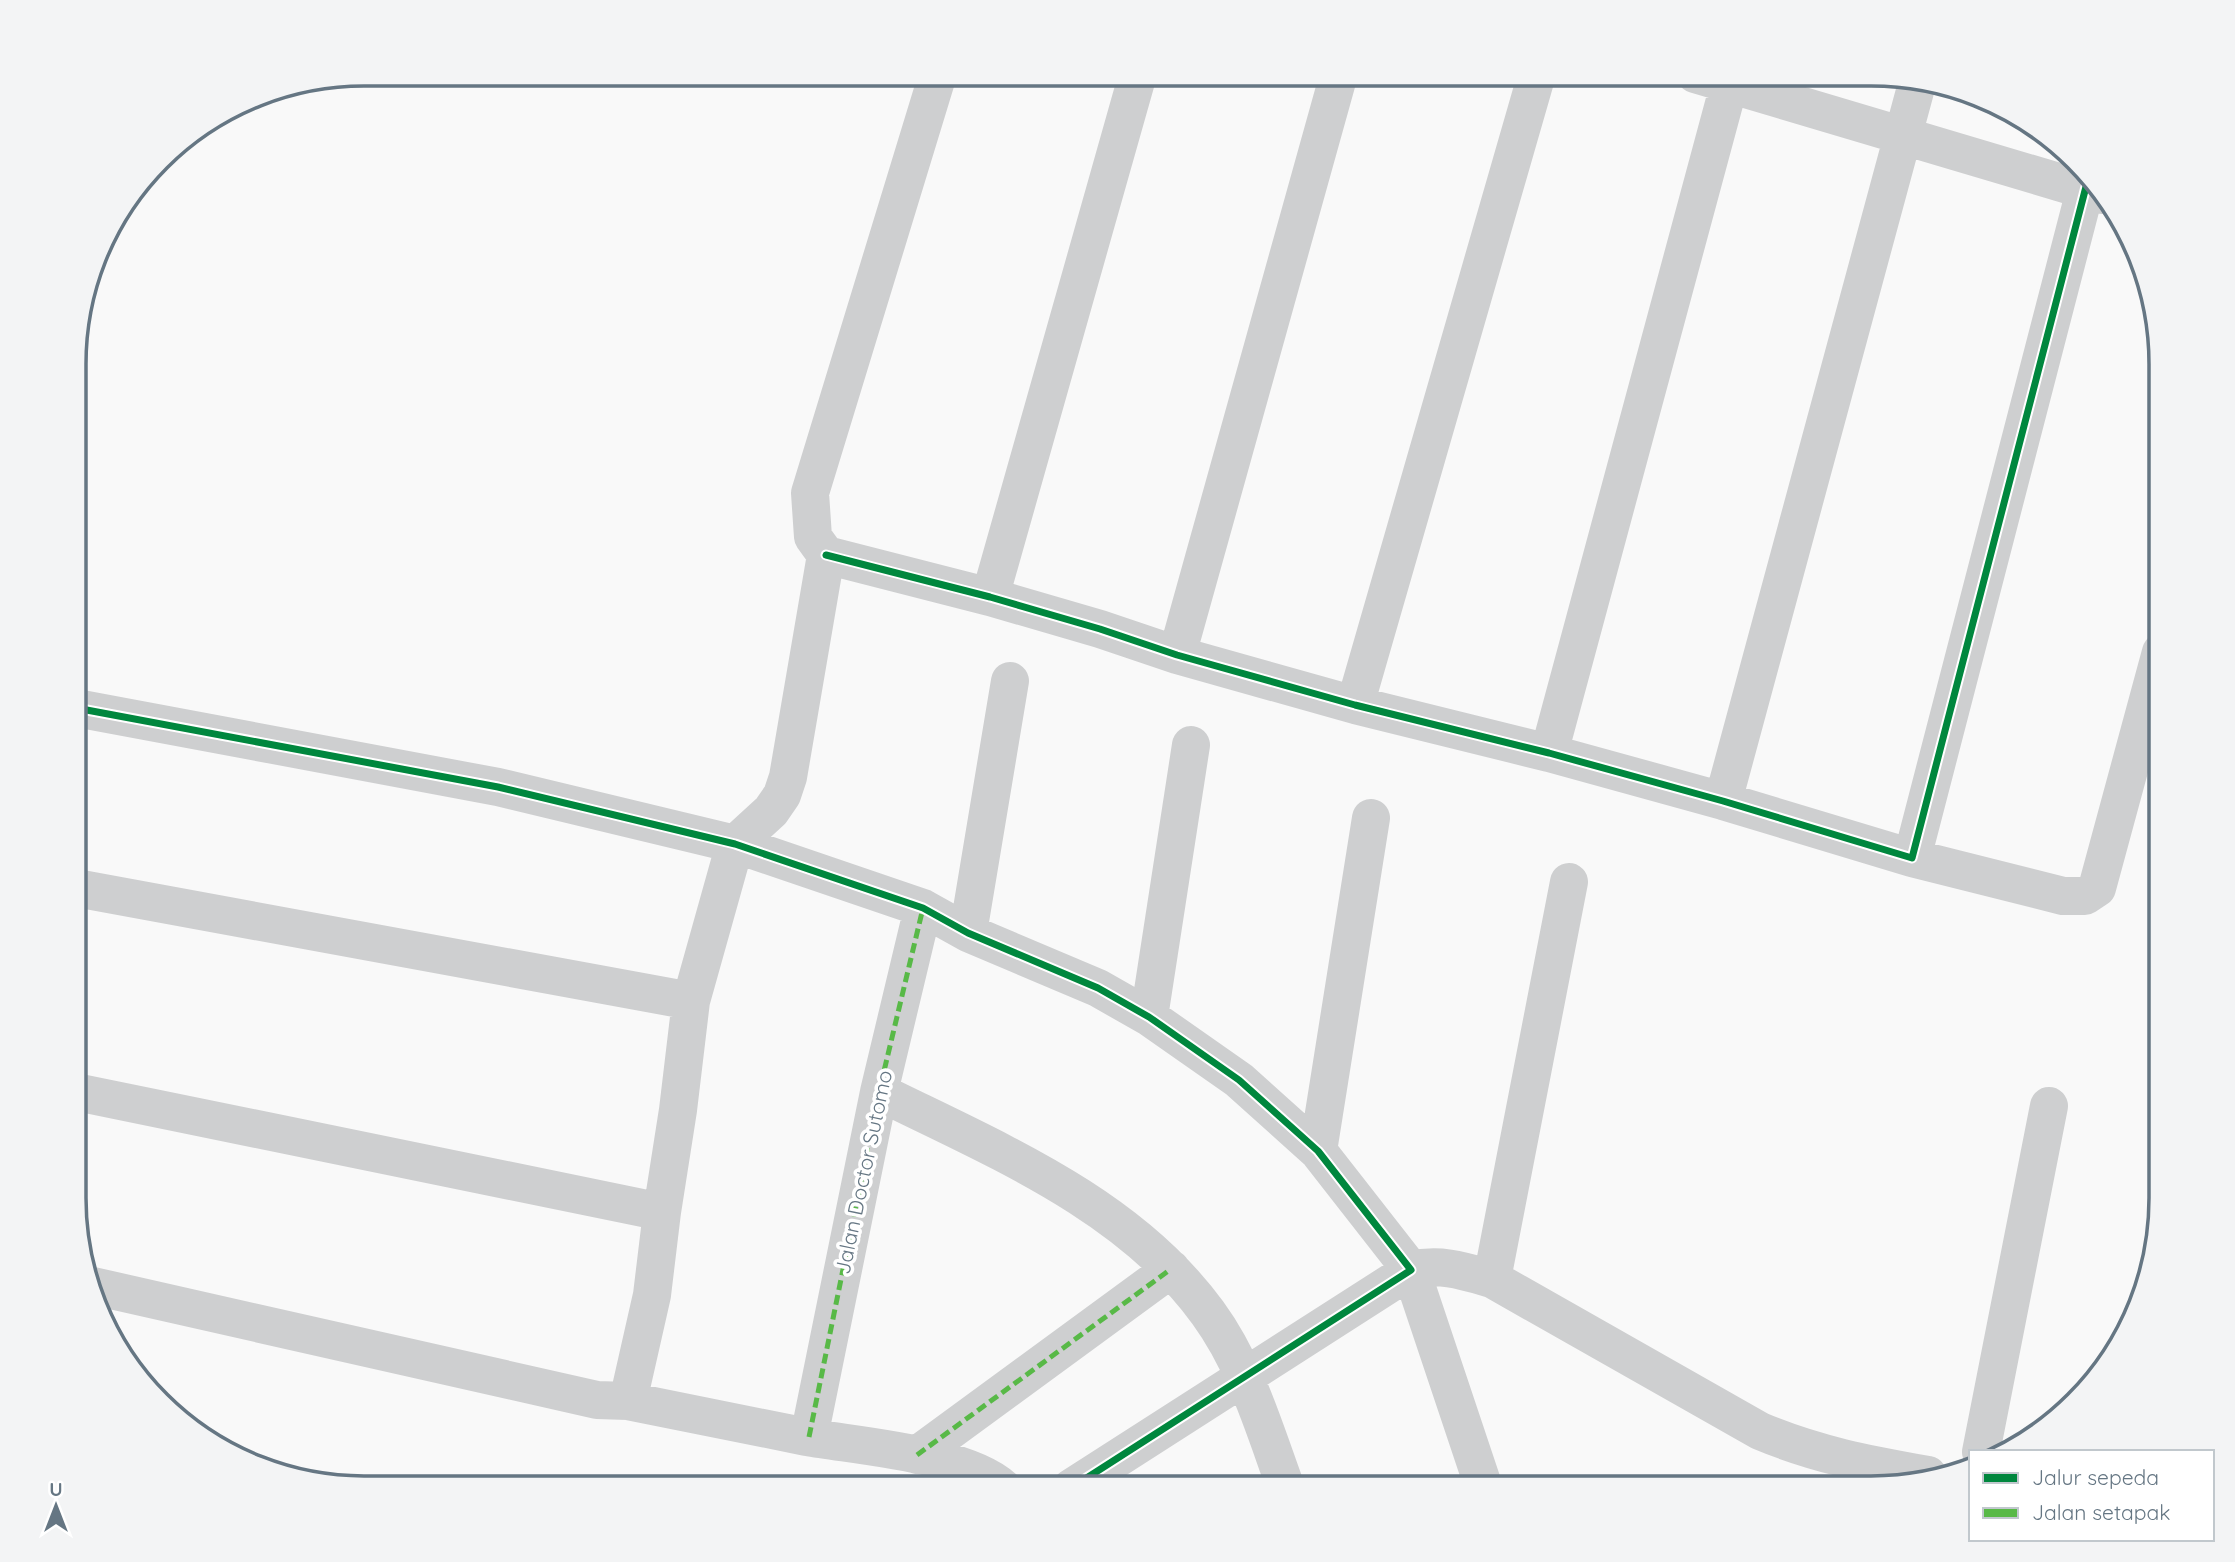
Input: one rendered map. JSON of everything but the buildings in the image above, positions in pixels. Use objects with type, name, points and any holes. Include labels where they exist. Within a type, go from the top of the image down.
[{"type":"street","points":[[934,86],[810,493],[813,537],[826,555],[990,597],[1100,629],[1177,656],[1355,705],[1549,752],[1912,858],[2063,896],[2085,896],[2097,888],[2149,696]]},
{"type":"street","points":[[990,597],[1135,86]]},
{"type":"street","points":[[1177,656],[1336,86]]},
{"type":"street","points":[[1355,705],[1534,86]]},
{"type":"street","points":[[1549,752],[1717,86]]},
{"type":"street","points":[[1748,86],[1905,135],[2085,186]]},
{"type":"street","points":[[1723,801],[1916,89]]},
{"type":"street","points":[[1912,858],[2091,193]]},
{"type":"street","points":[[628,1401],[652,1295],[691,1001],[734,844],[771,811],[782,795],[788,777],[826,555]]},
{"type":"street","points":[[968,933],[1010,681]]},
{"type":"street","points":[[86,710],[498,787],[734,844],[923,908],[968,933],[1098,988],[1149,1017],[1239,1080],[1318,1151],[1411,1270],[1479,1476]]},
{"type":"street","points":[[1149,1017],[1191,745]]},
{"type":"street","points":[[1318,1151],[1371,818]]},
{"type":"street","points":[[1492,1279],[1569,882]]},
{"type":"street","points":[[86,890],[691,1001]]},
{"type":"street","name":"Jalan Doctor Sutomo","points":[[809,1437],[879,1092],[923,908]]},
{"type":"street","points":[[879,1092],[1037,1170],[1129,1231],[1171,1269],[1209,1314],[1245,1376],[1282,1476]]},
{"type":"street","points":[[86,1094],[662,1212]]},
{"type":"street","points":[[1981,1450],[2049,1106]]},
{"type":"street","points":[[1099,1476],[1245,1376],[1411,1270],[1427,1266],[1451,1268],[1492,1279],[1760,1431],[1798,1448],[1840,1460],[1915,1473]]},
{"type":"street","points":[[917,1455],[1171,1269]]},
{"type":"street","points":[[101,1288],[597,1400],[628,1401],[809,1437],[917,1455],[975,1470],[984,1476]]},
{"type":"marked path","points":[[809,1437],[879,1092],[923,908]]},
{"type":"marked path","points":[[917,1455],[1171,1269]]},
{"type":"cycle path","points":[[826,555],[990,597],[1177,655],[1355,705],[1549,753],[1723,801],[1912,858],[2086,187]]},
{"type":"cycle path","points":[[86,710],[498,787],[735,844],[923,908],[968,933],[1098,988],[1149,1017],[1239,1080],[1318,1151],[1411,1270],[1090,1476]]}]
